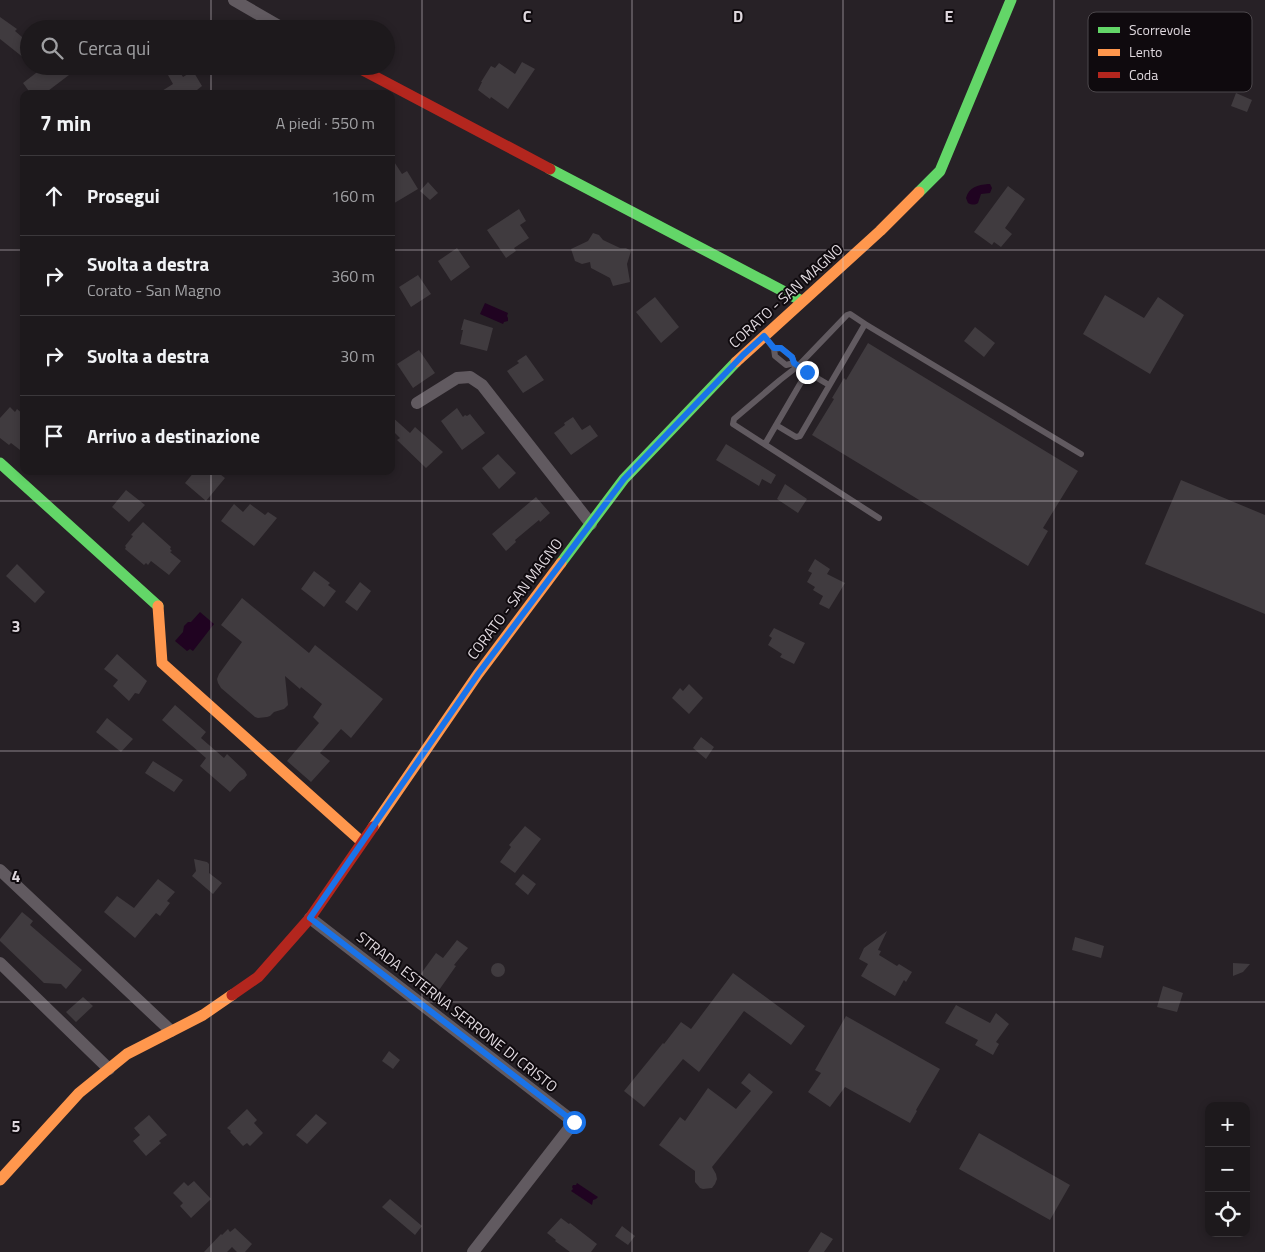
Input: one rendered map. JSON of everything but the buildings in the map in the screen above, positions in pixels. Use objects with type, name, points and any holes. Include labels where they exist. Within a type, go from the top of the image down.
[{"type":"main road","name":"CORATO - SAN MAGNO","points":[[2,1175],[79,1093],[127,1054],[203,1015],[258,977],[310,918],[478,674],[624,479],[743,355],[880,231],[940,171],[1011,0]]},
{"type":"main road","points":[[372,75],[802,301]]},
{"type":"main road","points":[[0,463],[158,605],[162,663],[362,842]]},
{"type":"street","points":[[234,0],[268,20]]},
{"type":"street","points":[[417,403],[456,378],[470,377],[482,385],[591,524]]},
{"type":"street","points":[[0,870],[171,1031]]},
{"type":"street","name":"STRADA ESTERNA SERRONE DI CRISTO","points":[[310,918],[574,1122],[473,1252]]},
{"type":"street","points":[[0,963],[108,1069]]},
{"type":"lane","points":[[879,518],[733,424],[734,419],[780,380],[850,314],[1081,454]]},
{"type":"lane","points":[[776,425],[796,437],[800,436],[865,324]]},
{"type":"lane","points":[[764,336],[774,348],[781,348],[792,357],[796,365],[829,385]]},
{"type":"lane","points":[[765,444],[807,372]]},
{"type":"shaded area","points":[[990,184],[992,188],[990,193],[981,194],[977,204],[968,203],[966,198],[969,191],[977,186]]},
{"type":"shaded area","points":[[485,303],[508,313],[508,321],[503,324],[480,314]]},
{"type":"shaded area","points":[[200,612],[214,624],[193,651],[190,649],[187,651],[175,641],[183,632],[184,626],[191,622]]},
{"type":"shaded area","points":[[577,1183],[598,1197],[593,1200],[592,1205],[571,1191],[573,1185]]},
{"type":"traffic: fast","points":[[919,192],[940,171],[1011,0]]},
{"type":"traffic: fast","points":[[550,169],[802,301]]},
{"type":"traffic: fast","points":[[561,563],[624,479],[736,362]]},
{"type":"traffic: fast","points":[[0,463],[158,606]]},
{"type":"traffic: slow","points":[[736,362],[880,231],[919,192]]},
{"type":"traffic: slow","points":[[373,827],[478,674],[561,563]]},
{"type":"traffic: slow","points":[[158,606],[162,663],[362,842]]},
{"type":"traffic: slow","points":[[0,1180],[79,1093],[127,1054],[203,1015],[232,995]]},
{"type":"traffic: jam","points":[[372,75],[550,169]]},
{"type":"traffic: jam","points":[[232,995],[258,977],[310,918],[373,827]]},
{"type":"route","points":[[574,1122],[310,918],[478,674],[624,479],[743,355],[764,336],[774,348],[781,348],[792,357],[794,363],[807,372]]}]
